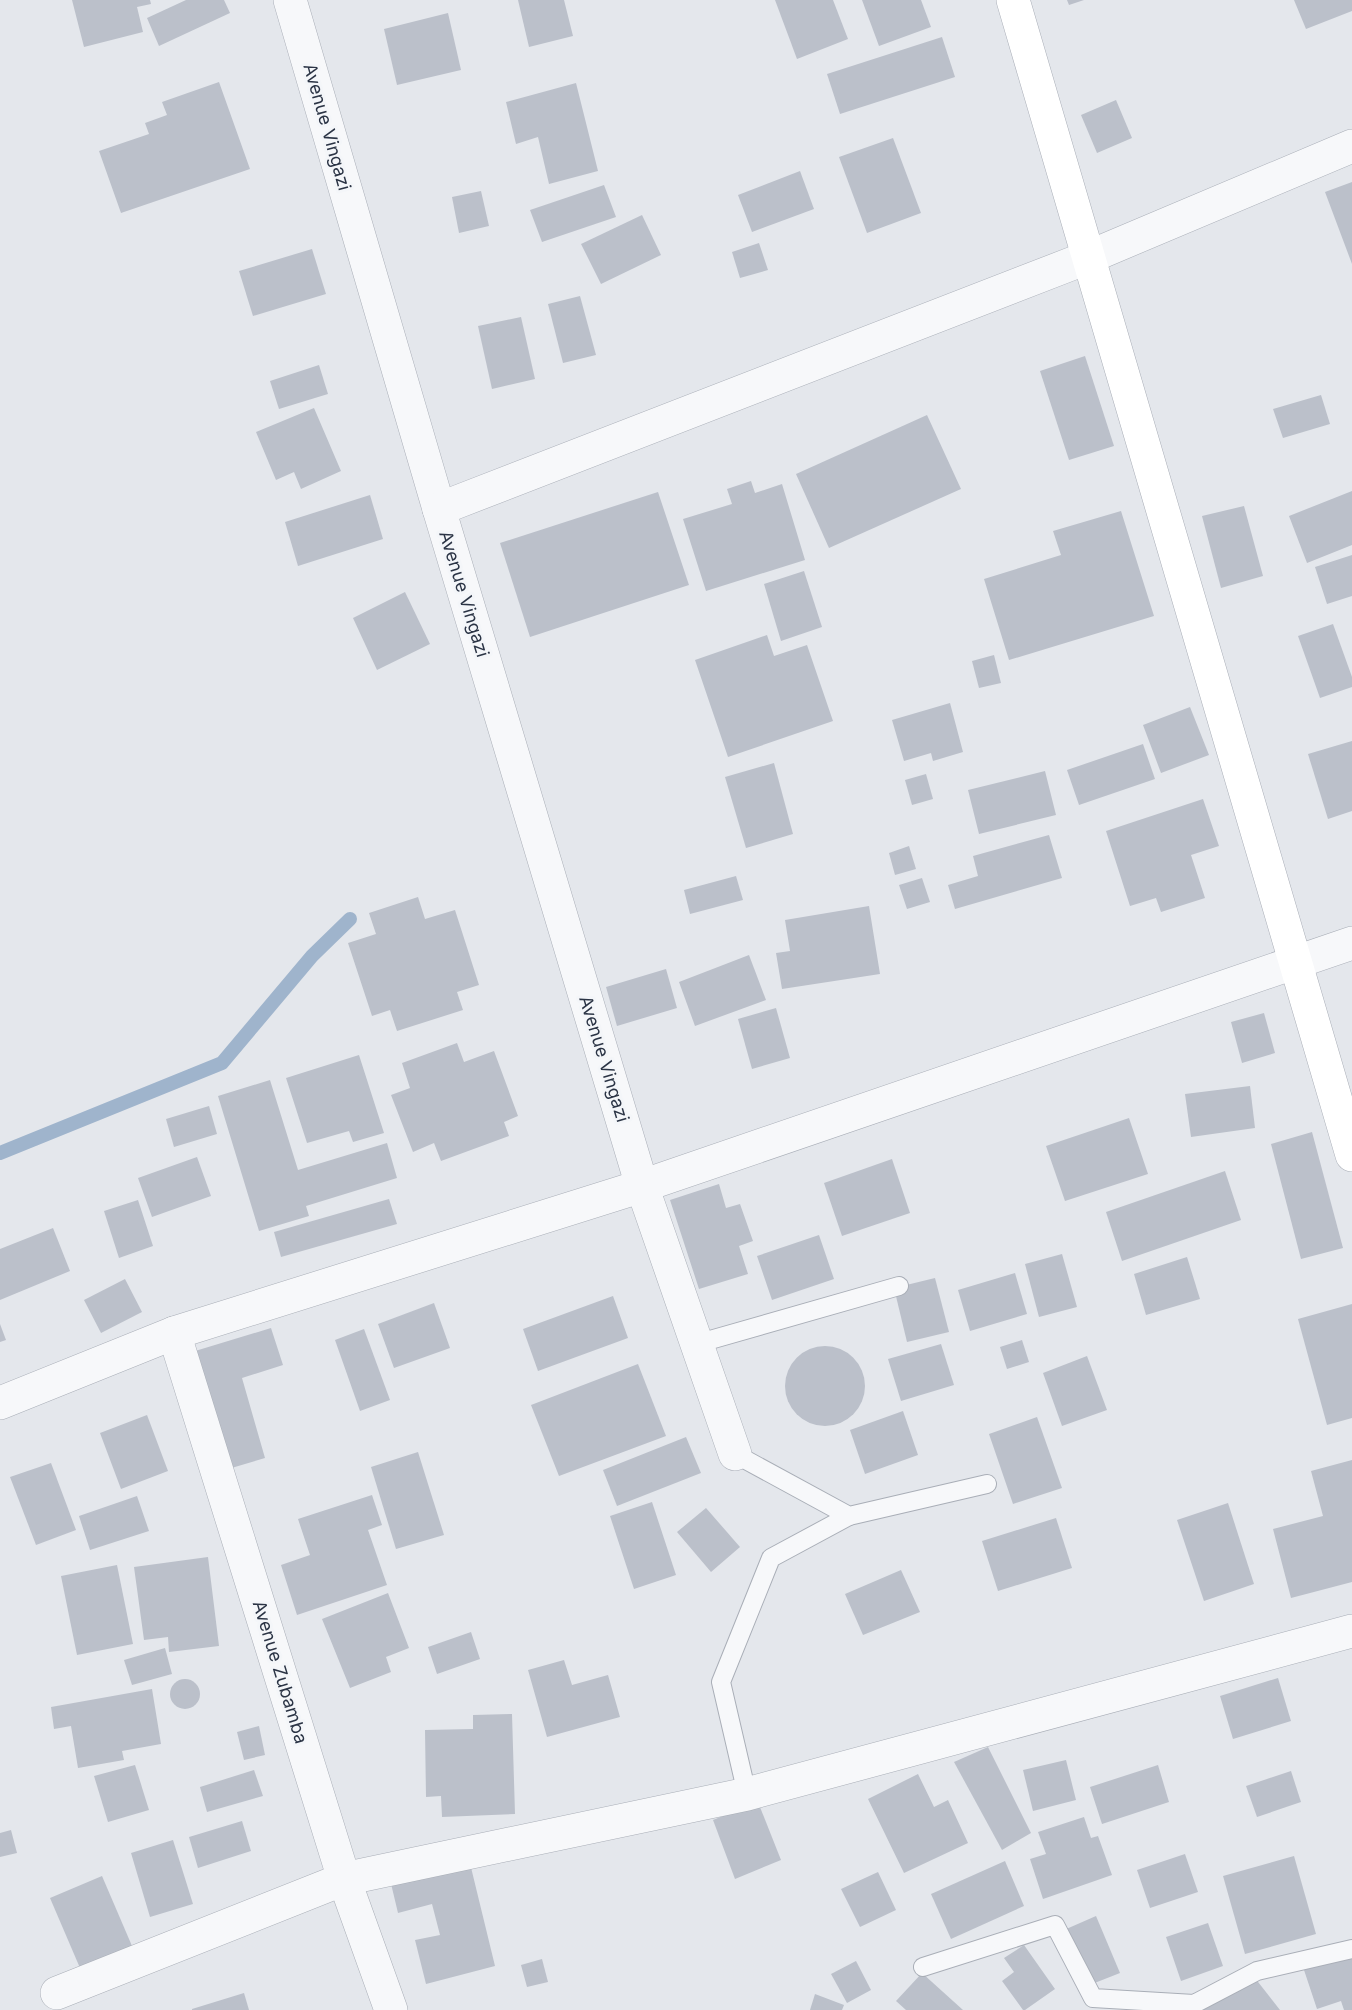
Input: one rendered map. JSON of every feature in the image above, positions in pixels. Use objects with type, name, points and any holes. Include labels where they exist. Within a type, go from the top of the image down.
[{"type":"street","name":"Avenue Vingazi","points":[[290,0],[439,509],[642,1186],[735,1454]]},
{"type":"street","points":[[1013,0],[1352,1155]]},
{"type":"street","points":[[439,509],[1089,257],[1352,146]]},
{"type":"street","points":[[0,1403],[174,1333],[642,1186],[1352,943]]},
{"type":"street","name":"Avenue Zubamba","points":[[174,1333],[344,1879],[391,2010]]},
{"type":"street","points":[[57,1993],[344,1879],[747,1794],[1352,1630]]},
{"type":"lane","points":[[696,1344],[899,1286]]},
{"type":"lane","points":[[735,1454],[849,1516]]},
{"type":"lane","points":[[747,1794],[721,1682],[771,1558],[849,1516],[987,1484]]},
{"type":"lane","points":[[923,1967],[1055,1924],[1093,1998],[1194,2004],[1257,1971],[1352,1949]]},
{"type":"building","points":[[72,0],[150,0],[151,4],[137,7],[143,32],[84,47]]},
{"type":"building","points":[[186,0],[224,0],[230,13],[159,46],[147,18]]},
{"type":"building","points":[[518,0],[564,0],[573,36],[529,47]]},
{"type":"building","points":[[775,0],[833,0],[848,39],[797,59]]},
{"type":"building","points":[[862,0],[921,0],[931,27],[879,46]]},
{"type":"building","points":[[1067,0],[1084,0],[1069,5]]},
{"type":"building","points":[[1294,0],[1352,0],[1352,11],[1306,29]]},
{"type":"building","points":[[448,13],[461,70],[397,85],[384,29]]},
{"type":"building","points":[[942,37],[955,77],[840,114],[827,74]]},
{"type":"building","points":[[219,82],[250,169],[121,213],[99,151],[149,134],[145,123],[167,115],[162,102]]},
{"type":"building","points":[[576,83],[598,171],[549,184],[538,137],[516,144],[506,102]]},
{"type":"building","points":[[1116,100],[1132,138],[1097,153],[1081,115]]},
{"type":"building","points":[[893,138],[921,213],[867,233],[839,157]]},
{"type":"building","points":[[800,171],[814,209],[752,232],[738,195]]},
{"type":"building","points":[[1352,182],[1352,264],[1325,192]]},
{"type":"building","points":[[604,185],[616,217],[542,242],[530,210]]},
{"type":"building","points":[[481,191],[489,226],[459,233],[452,197]]},
{"type":"building","points":[[642,215],[661,255],[601,284],[581,244]]},
{"type":"building","points":[[759,243],[768,270],[740,278],[732,252]]},
{"type":"building","points":[[312,249],[326,294],[253,316],[239,271]]},
{"type":"building","points":[[580,296],[596,355],[563,363],[548,304]]},
{"type":"building","points":[[521,317],[535,379],[492,389],[478,326]]},
{"type":"building","points":[[1085,356],[1114,446],[1069,460],[1040,371]]},
{"type":"building","points":[[319,365],[328,394],[279,409],[270,381]]},
{"type":"building","points":[[1321,395],[1330,424],[1283,438],[1273,409]]},
{"type":"building","points":[[314,408],[341,471],[301,489],[294,472],[276,480],[256,432]]},
{"type":"building","points":[[927,415],[961,489],[829,548],[796,474]]},
{"type":"building","points":[[751,481],[755,493],[782,484],[805,560],[706,591],[683,519],[732,504],[727,489]]},
{"type":"building","points":[[1352,491],[1352,545],[1307,563],[1289,516]]},
{"type":"building","points":[[658,492],[689,585],[530,637],[500,543]]},
{"type":"building","points":[[370,495],[383,539],[298,566],[285,522]]},
{"type":"building","points":[[1244,506],[1263,576],[1221,588],[1202,516]]},
{"type":"building","points":[[1121,511],[1154,616],[1009,660],[984,579],[1061,555],[1053,531]]},
{"type":"building","points":[[1352,555],[1352,596],[1327,604],[1315,567]]},
{"type":"building","points":[[804,571],[822,627],[781,641],[764,584]]},
{"type":"building","points":[[405,592],[430,644],[377,670],[353,618]]},
{"type":"building","points":[[1333,624],[1352,677],[1352,687],[1320,698],[1298,636]]},
{"type":"building","points":[[767,635],[774,656],[807,645],[833,721],[728,757],[695,660]]},
{"type":"building","points":[[994,655],[1001,683],[979,688],[972,661]]},
{"type":"building","points":[[950,703],[963,752],[933,761],[931,753],[904,761],[892,720]]},
{"type":"building","points":[[1190,707],[1209,755],[1161,773],[1143,725]]},
{"type":"building","points":[[1352,741],[1352,811],[1328,819],[1308,754]]},
{"type":"building","points":[[1143,744],[1155,779],[1079,805],[1067,770]]},
{"type":"building","points":[[774,763],[793,834],[746,848],[725,777]]},
{"type":"building","points":[[1045,771],[1056,815],[979,834],[968,790]]},
{"type":"building","points":[[926,774],[933,799],[912,805],[905,780]]},
{"type":"building","points":[[1203,799],[1219,846],[1191,855],[1205,898],[1161,912],[1156,898],[1130,906],[1106,831]]},
{"type":"building","points":[[1049,835],[1062,878],[955,909],[948,885],[978,876],[973,856]]},
{"type":"building","points":[[909,846],[916,869],[895,875],[889,853]]},
{"type":"building","points":[[736,876],[743,900],[690,914],[684,890]]},
{"type":"building","points":[[922,878],[930,902],[907,909],[899,885]]},
{"type":"building","points":[[418,897],[425,919],[455,910],[479,985],[457,992],[463,1010],[397,1031],[390,1010],[372,1016],[348,943],[376,934],[369,913]]},
{"type":"building","points":[[869,906],[880,974],[782,989],[776,953],[790,951],[785,920]]},
{"type":"building","points":[[749,955],[766,1000],[695,1026],[679,982]]},
{"type":"building","points":[[666,969],[677,1008],[617,1026],[606,987]]},
{"type":"building","points":[[776,1008],[790,1058],[752,1069],[738,1019]]},
{"type":"building","points":[[1264,1013],[1275,1053],[1242,1063],[1231,1022]]},
{"type":"building","points":[[457,1043],[464,1062],[494,1051],[518,1116],[504,1122],[509,1136],[441,1161],[434,1143],[413,1152],[391,1095],[410,1088],[402,1063]]},
{"type":"building","points":[[359,1055],[384,1133],[353,1142],[349,1131],[307,1143],[286,1078]]},
{"type":"building","points":[[270,1080],[298,1170],[387,1143],[397,1178],[306,1206],[309,1216],[259,1231],[218,1096]]},
{"type":"building","points":[[1250,1086],[1255,1128],[1191,1137],[1185,1094]]},
{"type":"building","points":[[209,1106],[217,1134],[174,1147],[166,1119]]},
{"type":"building","points":[[1129,1118],[1148,1174],[1065,1201],[1046,1146]]},
{"type":"building","points":[[1312,1132],[1343,1248],[1301,1259],[1271,1144]]},
{"type":"building","points":[[197,1157],[211,1196],[152,1217],[138,1178]]},
{"type":"building","points":[[892,1159],[910,1213],[842,1236],[824,1183]]},
{"type":"building","points":[[1225,1171],[1241,1220],[1122,1261],[1106,1212]]},
{"type":"building","points":[[719,1184],[726,1208],[740,1204],[753,1241],[739,1246],[748,1274],[699,1289],[670,1200]]},
{"type":"building","points":[[389,1199],[397,1224],[281,1257],[274,1232]]},
{"type":"building","points":[[138,1200],[153,1246],[119,1258],[104,1211]]},
{"type":"building","points":[[53,1228],[70,1271],[0,1300],[0,1249]]},
{"type":"building","points":[[819,1235],[834,1279],[772,1300],[757,1256]]},
{"type":"building","points":[[1062,1254],[1077,1307],[1039,1317],[1025,1264]]},
{"type":"building","points":[[1187,1257],[1200,1299],[1146,1315],[1134,1274]]},
{"type":"building","points":[[1015,1273],[1027,1314],[970,1331],[958,1290]]},
{"type":"building","points":[[935,1278],[949,1332],[907,1342],[894,1288]]},
{"type":"building","points":[[125,1279],[142,1312],[101,1333],[84,1300]]},
{"type":"building","points":[[613,1296],[628,1338],[538,1371],[523,1329]]},
{"type":"building","points":[[434,1303],[450,1348],[394,1368],[378,1324]]},
{"type":"building","points":[[1352,1304],[1352,1418],[1327,1425],[1298,1319]]},
{"type":"building","points":[[0,1324],[6,1340],[0,1342]]},
{"type":"building","points":[[271,1328],[283,1365],[242,1378],[265,1458],[218,1472],[182,1355]]},
{"type":"building","points":[[364,1329],[390,1400],[360,1411],[335,1340]]},
{"type":"building","points":[[1022,1340],[1029,1362],[1007,1369],[1000,1347]]},
{"type":"building","points":[[941,1344],[954,1385],[901,1401],[888,1359]]},
{"type":"building","points":[[825,1346],[840,1349],[853,1358],[862,1371],[865,1386],[862,1401],[853,1414],[840,1423],[825,1426],[810,1423],[797,1414],[788,1401],[785,1386],[788,1371],[797,1358],[810,1349]]},
{"type":"building","points":[[1087,1356],[1107,1410],[1062,1426],[1043,1373]]},
{"type":"building","points":[[638,1364],[666,1436],[559,1476],[531,1405]]},
{"type":"building","points":[[903,1411],[918,1455],[865,1474],[850,1430]]},
{"type":"building","points":[[147,1415],[168,1471],[121,1489],[100,1433]]},
{"type":"building","points":[[1037,1417],[1062,1488],[1013,1504],[989,1434]]},
{"type":"building","points":[[686,1437],[701,1473],[617,1506],[603,1470]]},
{"type":"building","points":[[418,1452],[444,1535],[396,1549],[371,1467]]},
{"type":"building","points":[[1352,1460],[1352,1582],[1291,1598],[1273,1529],[1323,1516],[1311,1471]]},
{"type":"building","points":[[51,1463],[76,1530],[36,1545],[10,1477]]},
{"type":"building","points":[[372,1495],[382,1525],[368,1530],[387,1585],[297,1615],[281,1565],[310,1555],[298,1519]]},
{"type":"building","points":[[137,1496],[149,1531],[90,1550],[79,1516]]},
{"type":"building","points":[[652,1502],[676,1575],[634,1589],[610,1516]]},
{"type":"building","points":[[1228,1503],[1254,1584],[1204,1601],[1177,1520]]},
{"type":"building","points":[[706,1508],[740,1547],[711,1572],[677,1532]]},
{"type":"building","points":[[1056,1518],[1072,1568],[998,1591],[982,1541]]},
{"type":"building","points":[[208,1557],[219,1646],[169,1652],[168,1637],[144,1640],[134,1567]]},
{"type":"building","points":[[117,1565],[133,1644],[77,1655],[61,1576]]},
{"type":"building","points":[[901,1570],[920,1612],[863,1635],[845,1594]]},
{"type":"building","points":[[388,1593],[409,1648],[386,1657],[391,1672],[350,1688],[322,1619]]},
{"type":"building","points":[[471,1632],[480,1659],[437,1674],[428,1647]]},
{"type":"building","points":[[165,1648],[172,1674],[132,1685],[124,1660]]},
{"type":"building","points":[[564,1660],[572,1685],[608,1675],[620,1717],[547,1737],[528,1670]]},
{"type":"building","points":[[1278,1678],[1291,1721],[1233,1739],[1220,1696]]},
{"type":"building","points":[[185,1679],[191,1680],[199,1688],[199,1700],[191,1708],[185,1709],[179,1708],[171,1700],[170,1694],[171,1688],[179,1680]]},
{"type":"building","points":[[152,1689],[161,1744],[122,1751],[124,1760],[78,1768],[71,1726],[54,1729],[51,1707]]},
{"type":"building","points":[[512,1714],[515,1814],[442,1817],[441,1796],[426,1797],[425,1730],[473,1729],[473,1715]]},
{"type":"building","points":[[259,1726],[265,1755],[244,1760],[237,1732]]},
{"type":"building","points":[[988,1747],[1031,1833],[1002,1850],[954,1762]]},
{"type":"building","points":[[1066,1760],[1076,1800],[1033,1811],[1023,1770]]},
{"type":"building","points":[[135,1765],[149,1810],[108,1822],[94,1776]]},
{"type":"building","points":[[1158,1765],[1169,1802],[1102,1824],[1090,1787]]},
{"type":"building","points":[[254,1770],[263,1796],[207,1812],[200,1787]]},
{"type":"building","points":[[1291,1771],[1301,1802],[1257,1817],[1246,1786]]},
{"type":"building","points":[[918,1774],[934,1807],[948,1800],[968,1843],[904,1873],[868,1799]]},
{"type":"building","points":[[758,1802],[781,1860],[735,1879],[713,1820]]},
{"type":"building","points":[[1084,1817],[1091,1838],[1098,1836],[1112,1875],[1043,1899],[1030,1859],[1046,1854],[1038,1832]]},
{"type":"building","points":[[242,1821],[251,1851],[198,1868],[189,1837]]},
{"type":"building","points":[[11,1830],[17,1853],[0,1857],[0,1833]]},
{"type":"building","points":[[173,1840],[193,1904],[150,1917],[131,1853]]},
{"type":"building","points":[[467,1851],[495,1966],[426,1984],[415,1940],[440,1935],[432,1904],[398,1913],[388,1871]]},
{"type":"building","points":[[1185,1854],[1198,1892],[1150,1908],[1137,1870]]},
{"type":"building","points":[[1294,1856],[1316,1934],[1245,1954],[1223,1876]]},
{"type":"building","points":[[1005,1861],[1024,1906],[951,1939],[931,1894]]},
{"type":"building","points":[[878,1872],[896,1910],[860,1927],[841,1889]]},
{"type":"building","points":[[102,1876],[132,1946],[80,1968],[50,1898]]},
{"type":"building","points":[[1096,1916],[1120,1973],[1087,1986],[1064,1930]]},
{"type":"building","points":[[1208,1923],[1223,1966],[1181,1981],[1166,1937]]},
{"type":"building","points":[[1024,1945],[1055,1989],[1023,2010],[1002,1981],[1014,1972],[1004,1958]]},
{"type":"building","points":[[1352,1954],[1352,2010],[1344,2010],[1341,2001],[1317,2009],[1304,1970]]},
{"type":"building","points":[[542,1959],[548,1982],[527,1987],[521,1965]]},
{"type":"building","points":[[856,1961],[871,1990],[847,2003],[831,1974]]},
{"type":"building","points":[[922,1973],[963,2010],[906,2010],[896,2001]]},
{"type":"building","points":[[1251,1973],[1280,2010],[1203,2010]]},
{"type":"building","points":[[244,1993],[249,2010],[192,2010],[192,2009]]},
{"type":"building","points":[[815,1994],[844,2005],[842,2010],[810,2010]]},
{"type":"waterway","points":[[0,1153],[222,1063],[312,956],[350,919]]}]
